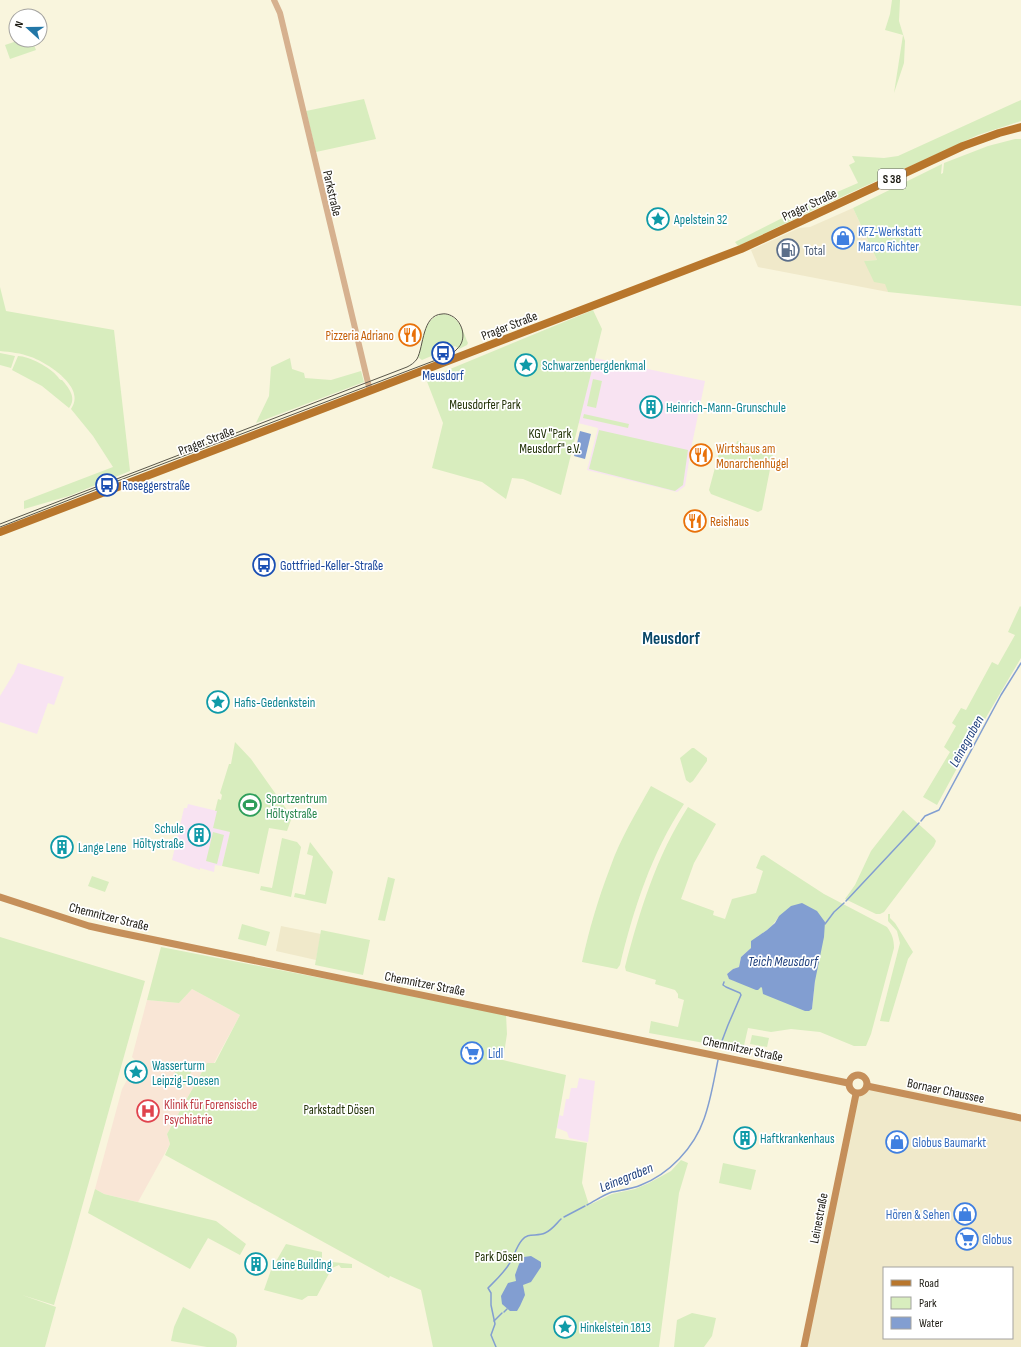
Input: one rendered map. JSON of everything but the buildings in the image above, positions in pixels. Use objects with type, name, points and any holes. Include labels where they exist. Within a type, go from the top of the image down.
[{"type":"main road","name":"Prager Straße","points":[[0,532],[681,273],[800,222],[963,146],[1021,127]]},
{"type":"main road","name":"Chemnitzer Straße","points":[[0,896],[84,924],[116,932],[848,1083]]},
{"type":"main road","points":[[861,1075],[866,1080],[867,1086],[863,1092],[856,1094],[850,1091],[848,1083],[852,1077],[861,1075]]},
{"type":"main road","name":"Bornaer Chaussee","points":[[867,1086],[1021,1118]]},
{"type":"main road","name":"Leinestraße","points":[[804,1347],[856,1094]]},
{"type":"street","name":"Parkstraße","points":[[274,0],[280,13],[370,391]]},
{"type":"shaded area","points":[[853,208],[877,260],[864,261],[886,284],[888,292],[758,267],[751,250],[799,228],[810,227]]},
{"type":"shaded area","points":[[595,358],[705,381],[685,486],[677,492],[587,470],[598,428],[578,423]]},
{"type":"shaded area","points":[[18,663],[64,677],[54,705],[48,703],[37,734],[0,722],[0,696],[14,673]]},
{"type":"shaded area","points":[[188,804],[217,811],[230,832],[222,866],[215,865],[214,872],[200,868],[200,870],[172,860],[184,808],[187,808]]},
{"type":"shaded area","points":[[281,926],[321,934],[316,960],[276,951]]},
{"type":"shaded area","name":"Klinik für Forensische Psychiatrie","points":[[192,989],[240,1015],[214,1063],[207,1063],[167,1134],[170,1144],[138,1202],[104,1194],[95,1189],[122,1089],[137,1062],[132,1057],[147,1000],[179,1003]]},
{"type":"shaded area","points":[[579,1078],[595,1081],[588,1142],[569,1138],[567,1132],[557,1128],[558,1115],[563,1116],[566,1099],[569,1099],[571,1088],[577,1088]]},
{"type":"shaded area","points":[[866,1088],[1021,1118],[1021,1347],[804,1347],[858,1094],[863,1092]]},
{"type":"green space","points":[[892,0],[900,0],[899,21],[905,41],[904,63],[894,93],[903,35],[885,30],[890,14]]},
{"type":"green space","points":[[8,44],[8,48],[35,48],[36,50],[10,59],[5,45]]},
{"type":"green space","points":[[364,99],[376,139],[316,152],[306,111]]},
{"type":"green space","points":[[1021,100],[1021,121],[978,135],[891,175],[887,172],[885,173],[885,177],[741,245],[738,246],[735,242],[814,202],[858,183],[849,165],[855,162],[852,156],[884,158],[898,156]]},
{"type":"green space","points":[[1015,139],[1021,139],[1021,306],[888,292],[885,284],[874,282],[864,261],[877,260],[853,208],[942,164],[941,174],[943,173],[944,163],[988,146]]},
{"type":"green space","points":[[0,287],[6,311],[114,330],[130,471],[69,496],[24,509],[24,501],[113,467],[93,436],[71,409],[75,401],[74,393],[70,385],[63,377],[47,365],[31,357],[0,351]]},
{"type":"green space","name":"Meusdorfer Park","points":[[593,310],[602,329],[561,495],[523,479],[512,478],[506,499],[482,482],[432,468],[443,423],[426,379]]},
{"type":"green space","points":[[442,314],[448,315],[456,320],[462,328],[468,343],[459,349],[455,346],[422,360],[418,357],[427,325],[436,316]]},
{"type":"green space","points":[[0,353],[15,356],[11,368],[0,365]]},
{"type":"green space","points":[[18,356],[28,358],[39,363],[62,380],[72,397],[69,408],[42,386],[12,370]]},
{"type":"green space","points":[[290,358],[292,369],[304,373],[305,378],[331,380],[361,371],[364,382],[256,423],[269,396],[271,367]]},
{"type":"green space","points":[[593,379],[602,381],[596,408],[587,406]]},
{"type":"green space","points":[[584,414],[629,424],[628,428],[583,418]]},
{"type":"green space","points":[[599,430],[688,450],[683,485],[675,491],[589,469]]},
{"type":"green space","points":[[737,441],[772,450],[773,454],[762,510],[758,512],[711,494],[709,490],[720,449],[734,453]]},
{"type":"green space","points":[[1020,606],[1021,658],[968,748],[937,805],[923,797],[950,752],[944,747],[956,726],[952,723],[961,708],[966,710],[992,662],[998,665],[1015,635],[1008,632]]},
{"type":"green space","name":"Sportzentrum Höltystraße","points":[[235,742],[251,759],[292,817],[287,831],[269,828],[259,874],[222,866],[230,832],[213,828],[218,799],[221,800],[222,795],[220,793],[229,764],[231,764]]},
{"type":"green space","points":[[692,748],[707,758],[707,761],[690,783],[686,780],[680,758]]},
{"type":"green space","points":[[651,786],[684,804],[662,842],[645,882],[631,923],[620,965],[617,969],[582,962],[594,915],[614,857]]},
{"type":"green space","points":[[688,807],[716,824],[694,863],[681,899],[714,911],[713,915],[725,919],[732,899],[756,893],[763,871],[756,868],[761,856],[764,855],[824,894],[887,927],[894,942],[894,948],[871,1034],[866,1046],[854,1046],[820,1032],[791,1029],[771,1032],[748,1028],[743,1050],[649,1033],[651,1021],[678,1027],[684,1000],[678,998],[678,994],[675,990],[655,984],[656,980],[626,971],[625,967],[650,884],[677,826]],"holes":[[[779,916],[815,981],[812,1009],[761,987],[734,981],[729,978],[727,974],[733,969],[739,967],[741,957],[751,948],[751,944],[758,936],[770,928]]]},
{"type":"green space","points":[[903,810],[936,841],[934,846],[884,912],[876,914],[845,899],[855,885],[871,851]]},
{"type":"green space","points":[[213,832],[224,835],[217,864],[206,861]]},
{"type":"green space","points":[[282,838],[297,842],[301,847],[291,897],[260,890],[261,886],[272,888]]},
{"type":"green space","points":[[310,842],[333,872],[326,904],[294,897],[295,893],[305,895],[313,856],[307,854]]},
{"type":"green space","points":[[92,876],[109,882],[105,892],[88,886]]},
{"type":"green space","points":[[388,877],[395,879],[385,921],[378,920]]},
{"type":"green space","points":[[888,914],[890,914],[890,918],[895,923],[913,952],[908,959],[889,1022],[880,1021],[900,943],[897,931],[888,921]]},
{"type":"green space","points":[[242,924],[270,932],[266,946],[238,939]]},
{"type":"green space","points":[[321,930],[370,940],[363,975],[315,965]]},
{"type":"green space","points":[[0,937],[145,981],[54,1305],[22,1295],[56,1307],[45,1347],[0,1347]]},
{"type":"green space","name":"Parkstadt Dösen","points":[[161,947],[506,1014],[507,1034],[503,1060],[566,1075],[555,1138],[587,1143],[582,1183],[589,1205],[612,1194],[635,1189],[649,1183],[671,1171],[681,1160],[688,1163],[679,1193],[659,1347],[433,1347],[421,1290],[390,1276],[389,1278],[165,1155],[170,1144],[167,1134],[207,1063],[215,1063],[240,1015],[192,989],[179,1003],[147,1000]]},
{"type":"green space","points":[[752,1035],[769,1038],[767,1047],[750,1044]]},
{"type":"green space","points":[[181,1062],[193,1068],[182,1090],[169,1083]]},
{"type":"green space","points":[[723,1163],[756,1170],[751,1190],[719,1183]]},
{"type":"green space","points":[[95,1189],[104,1194],[216,1221],[246,1244],[240,1255],[208,1238],[190,1269],[88,1213]]},
{"type":"green space","points":[[286,1244],[322,1252],[322,1261],[352,1264],[352,1268],[341,1268],[339,1265],[332,1268],[317,1296],[308,1296],[302,1300],[264,1290],[271,1270]]},
{"type":"green space","points":[[183,1307],[234,1334],[237,1340],[236,1347],[207,1347],[171,1341],[174,1327]]},
{"type":"green space","points":[[692,1313],[716,1318],[712,1336],[704,1347],[674,1347],[677,1320]]},
{"type":"water","points":[[580,431],[591,434],[585,459],[574,456]]},
{"type":"water","name":"Teich Meusdorf","points":[[802,903],[817,911],[825,922],[824,937],[815,981],[812,1009],[809,1011],[805,1011],[763,994],[761,987],[756,990],[729,979],[727,974],[733,969],[739,967],[741,957],[751,948],[751,941],[775,923],[779,916],[791,906]]},
{"type":"water","points":[[531,1256],[541,1262],[541,1267],[531,1282],[523,1285],[525,1295],[517,1311],[510,1311],[502,1304],[501,1296],[508,1283],[516,1281],[515,1275],[519,1264],[524,1257]]},
{"type":"waterway","name":"Leinegraben","points":[[921,821],[925,816],[939,810],[1001,695],[1021,663]]},
{"type":"waterway","name":"Leinegraben","points":[[846,901],[919,823]]},
{"type":"waterway","name":"Leinegraben","points":[[825,924],[834,912],[844,903]]},
{"type":"waterway","name":"Leinegraben","points":[[720,1046],[741,995],[740,993],[723,985],[724,982]]},
{"type":"waterway","name":"Leinegraben","points":[[587,1205],[609,1193],[634,1188],[641,1185],[661,1174],[679,1159],[687,1150],[700,1130],[710,1097],[718,1060]]},
{"type":"waterway","name":"Leinegraben","points":[[564,1217],[585,1206]]},
{"type":"waterway","name":"Leinegraben","points":[[496,1347],[491,1335],[495,1324],[491,1305],[491,1293],[488,1288],[502,1274],[524,1238],[530,1235],[547,1232],[552,1229],[561,1219]]},
{"type":"waterway","points":[[504,1312],[507,1309]]},
{"type":"waterway","points":[[494,1321],[502,1313]]},
{"type":"tram line","points":[[0,524],[407,367],[417,359],[427,325],[435,316],[444,314],[450,315],[456,319],[461,326],[463,334],[462,342],[453,353],[0,527]]},
{"type":"place","name":"Apelstein 32","points":[[658,219]]},
{"type":"place","name":"KFZ-Werkstatt Marco Richter","points":[[843,238]]},
{"type":"place","name":"Total","points":[[788,250]]},
{"type":"place","name":"Pizzeria Adriano","points":[[410,335]]},
{"type":"place","name":"Meusdorf","points":[[443,353]]},
{"type":"place","name":"Schwarzenbergdenkmal","points":[[526,365]]},
{"type":"place","name":"Heinrich-Mann-Grunschule","points":[[651,407]]},
{"type":"place","name":"Wirtshaus am Monarchenhügel","points":[[701,455]]},
{"type":"place","name":"Roseggerstraße","points":[[107,485]]},
{"type":"place","name":"Reishaus","points":[[695,521]]},
{"type":"place","name":"Gottfried-Keller-Straße","points":[[264,565]]},
{"type":"place","name":"Hafis-Gedenkstein","points":[[218,702]]},
{"type":"place","name":"Sportzentrum Höltystraße","points":[[250,805]]},
{"type":"place","name":"Schule Höltystraße","points":[[199,835]]},
{"type":"place","name":"Lange Lene","points":[[62,847]]},
{"type":"place","name":"Lidl","points":[[472,1053]]},
{"type":"place","name":"Wasserturm Leipzig-Doesen","points":[[136,1072]]},
{"type":"place","name":"Klinik für Forensische Psychiatrie","points":[[148,1111]]},
{"type":"place","name":"Haftkrankenhaus","points":[[745,1138]]},
{"type":"place","name":"Globus Baumarkt","points":[[897,1142]]},
{"type":"place","name":"Hören & Sehen","points":[[965,1214]]},
{"type":"place","name":"Globus","points":[[967,1239]]},
{"type":"place","name":"Leine Building","points":[[256,1264]]},
{"type":"place","name":"Hinkelstein 1813","points":[[565,1327]]},
{"type":"district","name":"Meusdorf","points":[[671,638]]},
{"type":"park label","name":"KGV \"Park Meusdorf\" e.V.","points":[[550,440]]},
{"type":"park label","name":"Park Dösen","points":[[499,1256]]}]
